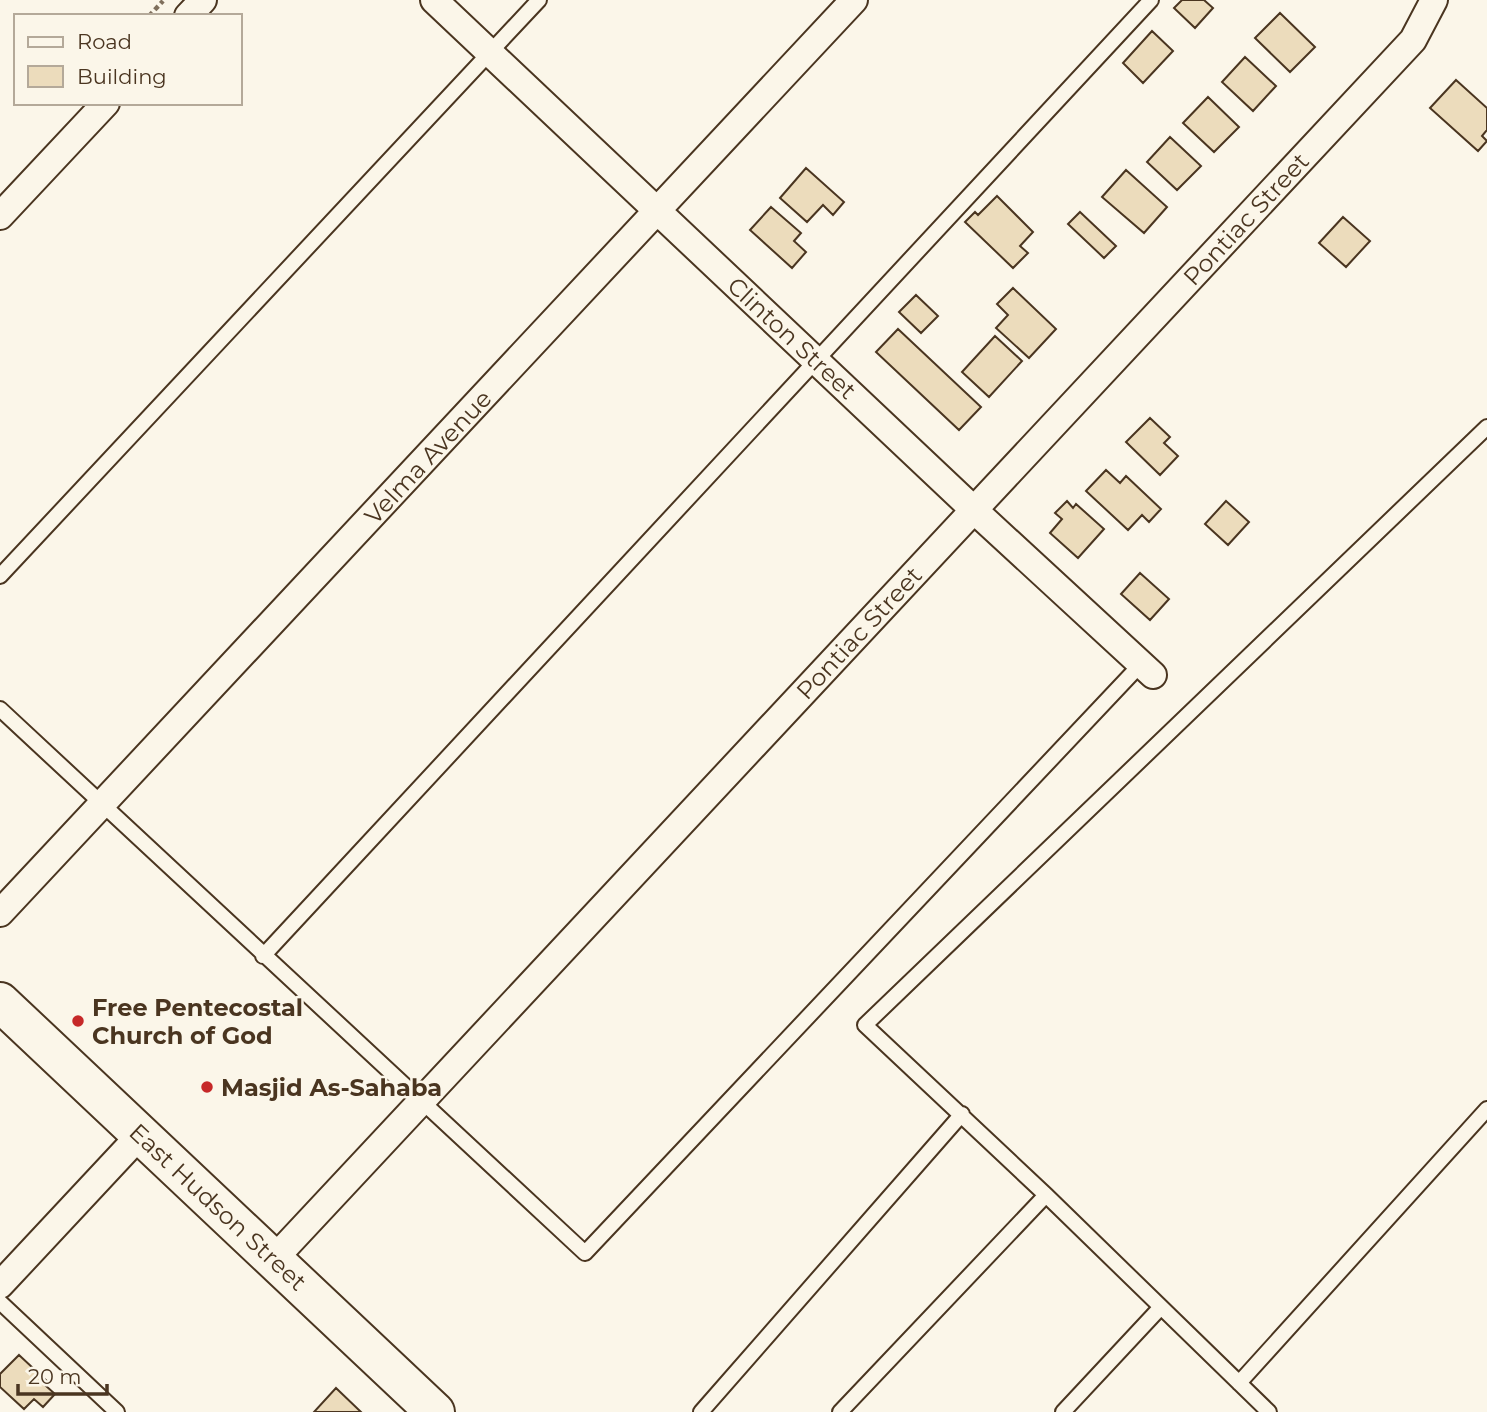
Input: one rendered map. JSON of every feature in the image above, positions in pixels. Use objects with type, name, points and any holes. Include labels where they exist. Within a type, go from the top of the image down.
[{"type":"main road","name":"East Hudson Street","points":[[0,1002],[434,1412]]},
{"type":"street","points":[[190,14],[202,0]]},
{"type":"street","name":"Clinton Street","points":[[434,0],[974,510],[1147,669]]},
{"type":"street","name":"Velma Avenue","points":[[0,913],[854,0]]},
{"type":"street","name":"Pontiac Street","points":[[273,1260],[1413,40],[1434,0]]},
{"type":"street","points":[[0,216],[104,105]]},
{"type":"street","points":[[0,1286],[141,1135]]},
{"type":"lane","points":[[0,576],[538,0]]},
{"type":"lane","points":[[263,956],[1151,0]]},
{"type":"lane","points":[[1269,1412],[962,1114],[865,1025],[1487,427]]},
{"type":"lane","points":[[0,709],[585,1253],[1147,669]]},
{"type":"lane","points":[[1239,1383],[1487,1109]]},
{"type":"lane","points":[[701,1412],[962,1114]]},
{"type":"lane","points":[[840,1412],[1046,1195]]},
{"type":"lane","points":[[0,1302],[117,1412]]},
{"type":"lane","points":[[1063,1412],[1161,1307]]},
{"type":"path","points":[[151,14],[164,0]]},
{"type":"building","points":[[1182,0],[1204,0],[1213,8],[1195,28],[1174,8]]},
{"type":"building","points":[[1280,13],[1315,47],[1290,72],[1255,38]]},
{"type":"building","points":[[1152,31],[1173,51],[1143,83],[1123,63]]},
{"type":"building","points":[[1245,57],[1276,86],[1253,111],[1222,82]]},
{"type":"building","points":[[1456,80],[1487,108],[1487,130],[1482,136],[1487,141],[1478,151],[1430,108]]},
{"type":"building","points":[[1208,97],[1239,127],[1214,152],[1183,123]]},
{"type":"building","points":[[1170,137],[1201,166],[1177,190],[1147,162]]},
{"type":"building","points":[[806,168],[844,202],[833,215],[823,205],[807,222],[780,198]]},
{"type":"building","points":[[1126,170],[1167,207],[1144,233],[1102,197]]},
{"type":"building","points":[[997,196],[1033,232],[1020,246],[1028,253],[1013,268],[965,222],[975,212],[978,215]]},
{"type":"building","points":[[771,207],[801,233],[794,241],[806,252],[792,268],[750,230]]},
{"type":"building","points":[[1080,212],[1116,246],[1104,258],[1068,224]]},
{"type":"building","points":[[1343,217],[1370,241],[1346,267],[1319,243]]},
{"type":"building","points":[[1013,288],[1056,329],[1029,358],[996,328],[1008,315],[997,304]]},
{"type":"building","points":[[916,295],[938,316],[921,333],[899,312]]},
{"type":"building","points":[[898,329],[981,407],[959,430],[876,352]]},
{"type":"building","points":[[995,336],[1022,361],[989,397],[962,372]]},
{"type":"building","points":[[1150,418],[1170,437],[1164,443],[1178,456],[1160,475],[1126,442]]},
{"type":"building","points":[[1106,470],[1120,483],[1126,476],[1161,509],[1149,522],[1142,515],[1128,530],[1086,491]]},
{"type":"building","points":[[1067,501],[1073,508],[1076,504],[1104,529],[1078,558],[1050,533],[1062,519],[1055,513]]},
{"type":"building","points":[[1226,501],[1249,522],[1228,545],[1205,524]]},
{"type":"building","points":[[1140,573],[1169,599],[1150,620],[1121,594]]},
{"type":"building","points":[[19,1355],[49,1383],[46,1386],[55,1394],[43,1407],[34,1399],[24,1409],[0,1387],[0,1374]]},
{"type":"building","points":[[336,1388],[361,1412],[314,1412]]},
{"type":"place","name":"Free Pentecostal Church of God","points":[[78,1021]]},
{"type":"place","name":"Masjid As-Sahaba","points":[[207,1087]]}]
